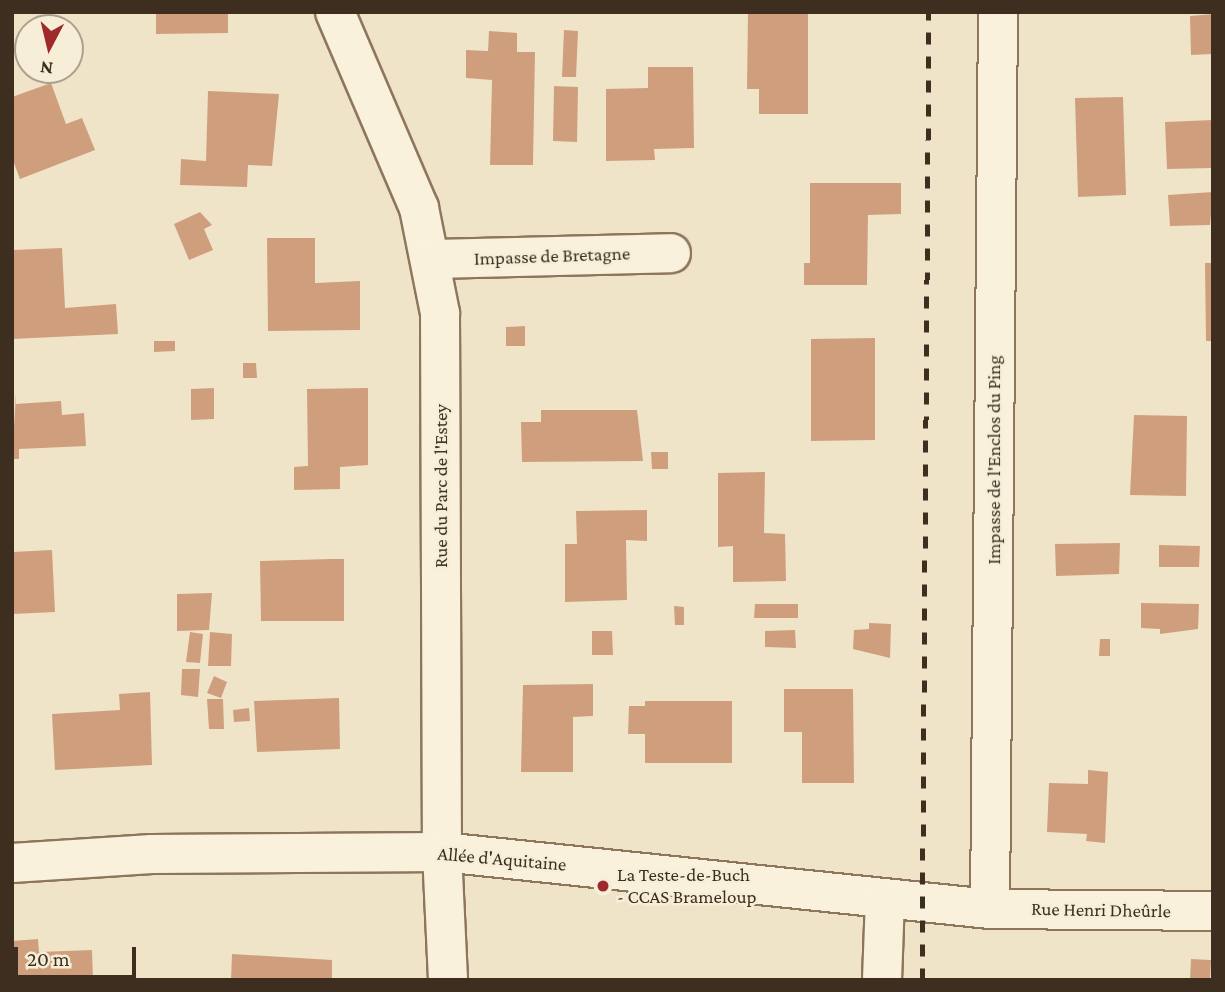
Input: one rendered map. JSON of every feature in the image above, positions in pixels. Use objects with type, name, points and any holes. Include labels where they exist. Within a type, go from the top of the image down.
[{"type":"street","name":"Rue du Parc de l'Estey","points":[[335,12],[401,161],[433,259],[440,313],[442,852],[449,980]]},
{"type":"street","name":"Impasse de l'Enclos du Ping","points":[[990,909],[998,12]]},
{"type":"street","name":"Impasse de Bretagne","points":[[433,259],[671,253]]},
{"type":"street","name":"Allée d'Aquitaine","points":[[12,863],[152,853],[442,852],[990,909]]},
{"type":"street","points":[[882,980],[885,899]]},
{"type":"street","name":"Rue Henri Dheûrle","points":[[990,909],[1213,911]]},
{"type":"building","points":[[156,12],[228,12],[228,33],[156,34]]},
{"type":"building","points":[[748,12],[808,12],[808,114],[759,114],[759,89],[747,89]]},
{"type":"building","points":[[1213,14],[1213,54],[1191,55],[1190,16]]},
{"type":"building","points":[[564,30],[578,31],[576,77],[562,77]]},
{"type":"building","points":[[489,31],[517,33],[517,52],[535,52],[533,165],[490,165],[492,80],[466,78],[466,50],[488,51]]},
{"type":"building","points":[[648,67],[693,67],[694,148],[654,149],[655,160],[606,161],[606,89],[648,88]]},
{"type":"building","points":[[51,84],[66,124],[82,118],[95,150],[20,179],[12,158],[12,97]]},
{"type":"building","points":[[554,86],[578,87],[577,142],[553,141]]},
{"type":"building","points":[[208,91],[279,94],[272,166],[248,165],[247,187],[180,185],[181,159],[206,161]]},
{"type":"building","points":[[1123,97],[1126,195],[1078,197],[1075,98]]},
{"type":"building","points":[[1213,120],[1213,168],[1167,169],[1165,122]]},
{"type":"building","points":[[810,183],[901,183],[901,214],[868,215],[867,285],[804,285],[804,263],[810,263]]},
{"type":"building","points":[[1213,192],[1210,225],[1170,226],[1168,195]]},
{"type":"building","points":[[200,212],[212,225],[204,229],[213,250],[189,260],[174,224]]},
{"type":"building","points":[[267,238],[315,238],[315,283],[360,281],[360,330],[268,331]]},
{"type":"building","points":[[62,248],[65,308],[116,304],[118,334],[12,339],[12,250]]},
{"type":"building","points":[[1205,263],[1213,263],[1213,341],[1206,341]]},
{"type":"building","points":[[525,326],[525,346],[506,346],[506,327]]},
{"type":"building","points":[[875,338],[875,440],[811,441],[811,339]]},
{"type":"building","points":[[154,341],[175,341],[175,351],[154,352]]},
{"type":"building","points":[[243,363],[256,363],[257,378],[243,378]]},
{"type":"building","points":[[214,388],[214,419],[191,420],[191,389]]},
{"type":"building","points":[[368,388],[368,465],[340,467],[340,489],[294,490],[294,467],[308,466],[307,389]]},
{"type":"building","points":[[16,393],[16,404],[61,401],[62,415],[84,413],[86,446],[19,449],[19,459],[12,459]]},
{"type":"building","points":[[541,410],[637,410],[643,461],[522,462],[521,422],[541,422]]},
{"type":"building","points":[[1134,415],[1187,416],[1186,496],[1130,495]]},
{"type":"building","points":[[651,452],[668,452],[668,469],[652,469]]},
{"type":"building","points":[[765,472],[764,533],[785,534],[786,581],[733,582],[733,546],[718,547],[718,473]]},
{"type":"building","points":[[647,510],[647,541],[626,540],[627,600],[565,602],[565,544],[577,544],[576,511]]},
{"type":"building","points":[[1120,543],[1119,574],[1056,576],[1055,544]]},
{"type":"building","points":[[1159,545],[1200,546],[1199,567],[1159,567]]},
{"type":"building","points":[[52,550],[55,612],[12,614],[12,552]]},
{"type":"building","points":[[344,559],[344,621],[261,621],[260,561]]},
{"type":"building","points":[[212,593],[209,630],[177,631],[177,594]]},
{"type":"building","points":[[1141,603],[1199,604],[1198,629],[1160,634],[1160,629],[1141,628]]},
{"type":"building","points":[[755,604],[798,604],[798,618],[754,618]]},
{"type":"building","points":[[674,606],[684,607],[684,625],[675,625]]},
{"type":"building","points":[[869,623],[891,624],[890,658],[853,649],[854,630],[869,629]]},
{"type":"building","points":[[795,630],[796,648],[765,647],[765,631]]},
{"type":"building","points":[[592,631],[612,631],[613,655],[592,655]]},
{"type":"building","points":[[190,632],[203,634],[200,663],[186,662]]},
{"type":"building","points":[[210,632],[232,634],[231,666],[208,666]]},
{"type":"building","points":[[1100,639],[1110,639],[1110,656],[1099,656]]},
{"type":"building","points":[[182,669],[200,669],[198,697],[181,695]]},
{"type":"building","points":[[214,676],[227,682],[221,698],[207,693]]},
{"type":"building","points":[[593,684],[593,716],[573,717],[573,772],[521,772],[523,685]]},
{"type":"building","points":[[784,689],[853,689],[854,783],[802,783],[802,732],[784,732]]},
{"type":"building","points":[[150,692],[152,765],[55,770],[52,714],[120,710],[119,694]]},
{"type":"building","points":[[339,698],[340,749],[257,752],[254,701]]},
{"type":"building","points":[[207,699],[223,699],[224,729],[209,729]]},
{"type":"building","points":[[645,701],[732,701],[732,763],[645,763],[645,734],[628,734],[629,706],[645,706]]},
{"type":"building","points":[[249,708],[250,721],[234,722],[233,710]]},
{"type":"building","points":[[1088,770],[1108,772],[1105,843],[1086,841],[1087,834],[1047,832],[1049,783],[1088,784]]},
{"type":"building","points":[[38,939],[39,952],[92,950],[93,980],[12,980],[12,941]]},
{"type":"building","points":[[232,954],[332,960],[332,980],[231,980]]},
{"type":"building","points":[[1191,959],[1211,960],[1210,979],[1190,980]]},
{"type":"railway","points":[[922,980],[929,12]]},
{"type":"place","name":"La Teste-de-Buch - CCAS Brameloup","points":[[603,886]]}]
